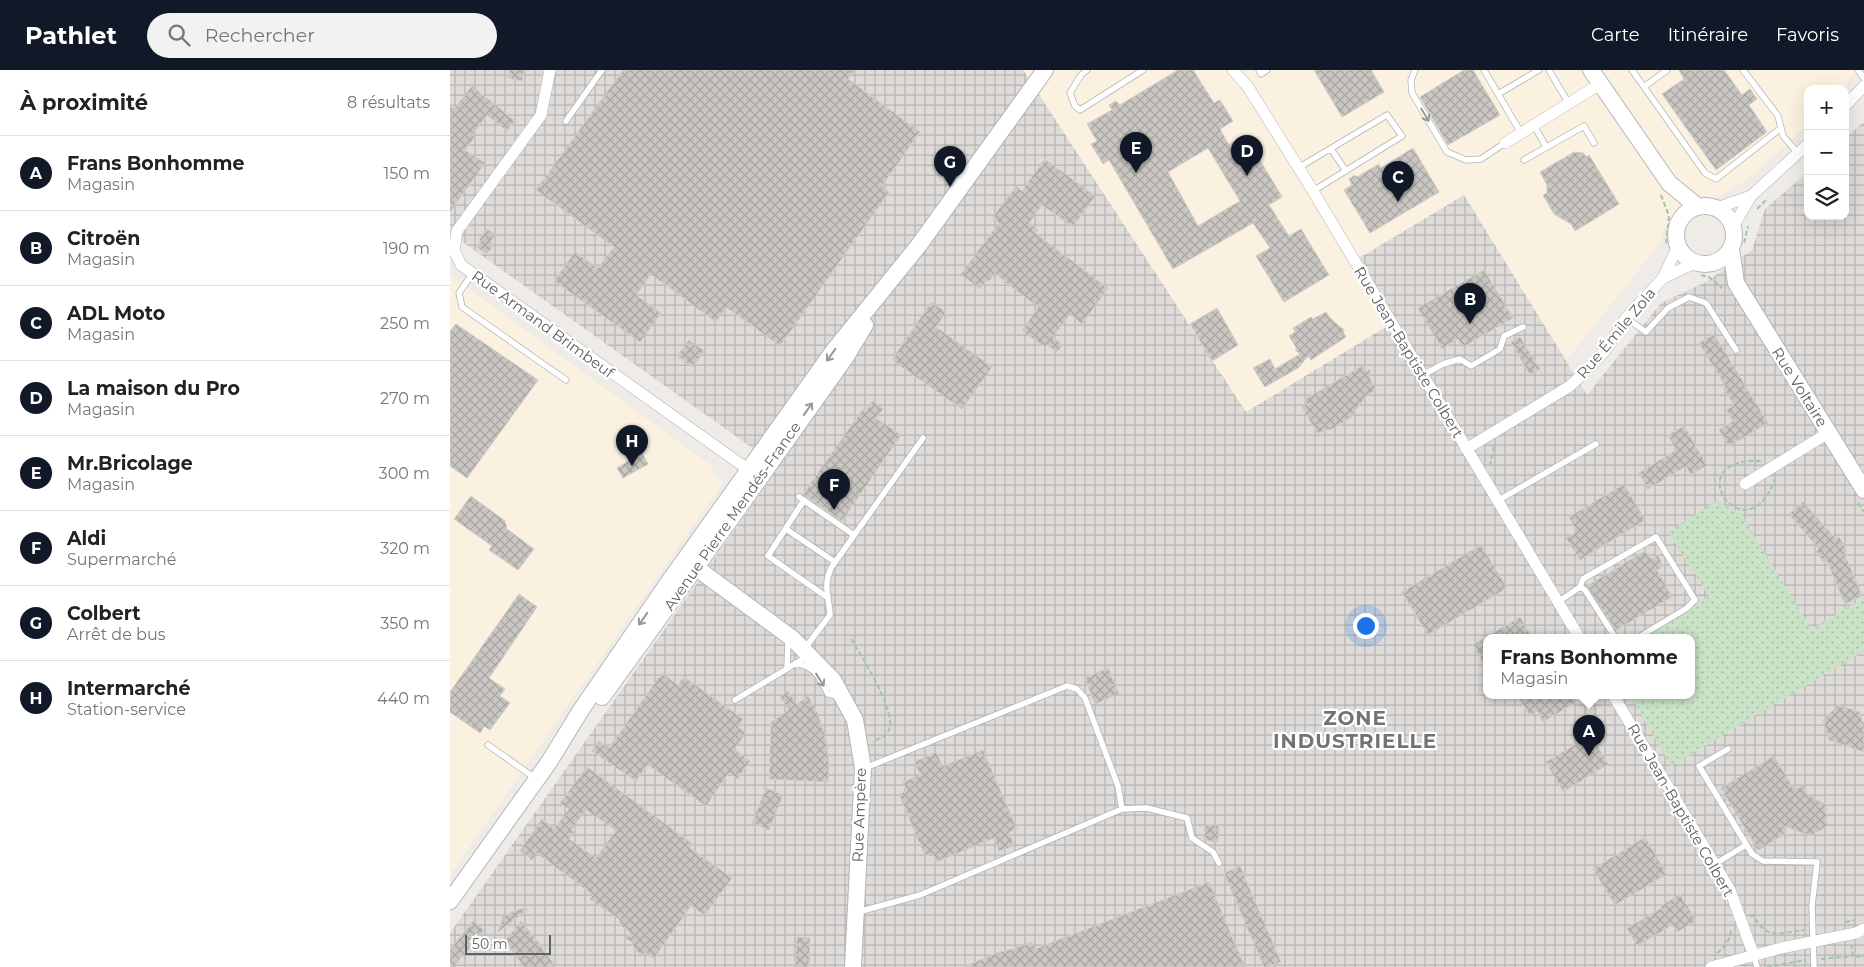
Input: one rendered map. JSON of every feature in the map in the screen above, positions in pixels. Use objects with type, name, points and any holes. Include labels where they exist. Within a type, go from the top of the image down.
[{"type":"street","name":"Rue Armand Brimbeuf","points":[[550,70],[541,115],[457,232],[454,250],[461,265],[754,474]]},
{"type":"street","name":"Rue Jean-Baptiste Colbert","points":[[1233,70],[1248,87],[1313,191],[1577,634]]},
{"type":"street","points":[[1591,70],[1665,189],[1681,220]]},
{"type":"street","name":"Avenue Pierre Mendés-France","points":[[450,901],[549,762],[589,716],[688,568],[754,474],[847,354],[905,262],[1047,71]]},
{"type":"street","points":[[1505,143],[1600,84]]},
{"type":"street","points":[[1849,102],[1864,86]]},
{"type":"street","points":[[1717,208],[1751,196],[1804,148]]},
{"type":"street","points":[[1665,189],[1698,207]]},
{"type":"street","points":[[1741,226],[1717,208],[1698,207],[1686,213],[1681,220],[1672,246],[1701,267],[1716,262],[1737,249],[1734,237],[1741,226],[1751,196]]},
{"type":"street","name":"Rue Émile Zola","points":[[1664,278],[1672,246]]},
{"type":"street","name":"Rue Voltaire","points":[[1732,289],[1737,249]]},
{"type":"street","points":[[450,258],[461,265]]},
{"type":"street","name":"Rue Émile Zola","points":[[1466,449],[1570,386],[1605,351],[1626,318],[1664,278],[1688,266],[1701,267]]},
{"type":"street","name":"Rue Voltaire","points":[[1701,267],[1732,289],[1828,433],[1861,497]]},
{"type":"street","points":[[1745,484],[1828,433]]},
{"type":"street","name":"Rue Ampère","points":[[688,568],[787,634],[803,656],[833,680],[855,720],[863,768],[853,967]]},
{"type":"street","name":"Rue Jean-Baptiste Colbert","points":[[1615,699],[1730,890],[1755,961]]},
{"type":"street","points":[[1711,967],[1755,961],[1781,948],[1859,934]]},
{"type":"lane","points":[[566,121],[602,70]]},
{"type":"lane","points":[[1087,70],[1081,74],[1070,93],[1080,110],[1143,70]]},
{"type":"lane","points":[[1259,70],[1261,74],[1267,70]]},
{"type":"lane","points":[[1415,70],[1412,80],[1412,93],[1447,152],[1466,160],[1481,158],[1505,143]]},
{"type":"lane","points":[[1484,70],[1521,133]]},
{"type":"lane","points":[[1498,94],[1539,70]]},
{"type":"lane","points":[[1548,70],[1569,104]]},
{"type":"lane","points":[[1632,70],[1705,173],[1716,179],[1781,128]]},
{"type":"lane","points":[[1644,87],[1667,70]]},
{"type":"lane","points":[[1743,70],[1778,116],[1783,136],[1798,153]]},
{"type":"lane","points":[[1858,70],[1864,78]]},
{"type":"lane","points":[[1298,168],[1387,115],[1402,136],[1313,191]]},
{"type":"lane","points":[[1534,125],[1546,147]]},
{"type":"lane","points":[[1524,160],[1584,126],[1594,143]]},
{"type":"lane","points":[[1331,149],[1346,171]]},
{"type":"lane","points":[[472,274],[459,293],[462,306],[566,380]]},
{"type":"lane","points":[[1626,318],[1646,332],[1668,308],[1689,297],[1706,302],[1736,350]]},
{"type":"lane","points":[[1422,375],[1443,364],[1460,360],[1471,366],[1500,349],[1504,336],[1523,327]]},
{"type":"lane","points":[[735,700],[787,669],[803,656],[830,614],[826,578],[835,562],[923,438]]},
{"type":"lane","points":[[1497,501],[1596,444]]},
{"type":"lane","points":[[828,598],[768,556],[786,529],[801,498],[854,536]]},
{"type":"lane","points":[[786,529],[835,562]]},
{"type":"lane","points":[[1558,602],[1580,588],[1583,578],[1656,537],[1695,600],[1687,608],[1644,634]]},
{"type":"lane","points":[[1580,588],[1585,590],[1613,634]]},
{"type":"lane","points":[[787,634],[789,646],[787,669]]},
{"type":"lane","points":[[863,768],[1066,686],[1077,689],[1084,698],[1118,786],[1122,809]]},
{"type":"lane","points":[[488,745],[537,779]]},
{"type":"lane","points":[[1728,749],[1699,766],[1752,854],[1763,861],[1817,862],[1812,906],[1814,967]]},
{"type":"lane","points":[[855,913],[920,895],[1122,809],[1147,808],[1187,818],[1192,838],[1213,852],[1219,863]]},
{"type":"lane","points":[[1715,864],[1746,845]]},
{"type":"path","points":[[1665,189],[1672,246]]},
{"type":"path","points":[[1757,210],[1769,196]]},
{"type":"path","points":[[1737,249],[1741,226]]},
{"type":"path","points":[[1701,267],[1709,277],[1732,289]]},
{"type":"path","points":[[1767,461],[1741,461],[1729,466],[1723,472],[1720,482],[1720,491],[1725,501],[1734,507],[1744,509],[1757,506],[1768,494],[1777,473]]},
{"type":"path","points":[[1861,497],[1864,512]]},
{"type":"path","points":[[851,639],[880,688],[890,722],[888,731],[880,739],[859,745]]},
{"type":"path","points":[[1716,954],[1726,946],[1730,938],[1729,922]]},
{"type":"path","points":[[1859,934],[1853,956],[1864,957]]},
{"type":"shaded area","points":[[450,70],[1023,70],[1246,412],[1389,325],[1351,263],[1464,195],[1587,395],[1661,303],[1706,282],[1752,250],[1765,209],[1804,175],[1804,220],[1849,220],[1849,135],[1864,122],[1864,967],[450,967],[450,933],[779,467],[450,233]]},
{"type":"shaded area","points":[[1023,70],[1857,70],[1844,85],[1804,85],[1804,129],[1744,182],[1662,230],[1660,243],[1565,362],[1464,195],[1390,325],[1246,413]]},
{"type":"shaded area","points":[[450,275],[710,465],[722,484],[450,875]]},
{"type":"green space","points":[[1717,501],[1741,514],[1811,629],[1864,598],[1864,651],[1671,766],[1632,699],[1695,699],[1695,634],[1651,634],[1709,596],[1668,532]]},
{"type":"building","points":[[509,70],[524,70],[522,81],[508,78]]},
{"type":"building","points":[[623,70],[855,70],[848,79],[920,132],[882,186],[889,192],[780,346],[726,307],[716,322],[651,274],[636,295],[661,313],[640,342],[554,281],[575,252],[598,268],[614,247],[536,190]]},
{"type":"building","points":[[1178,70],[1193,70],[1214,103],[1220,100],[1233,121],[1220,129],[1229,145],[1245,135],[1282,197],[1269,205],[1289,236],[1301,229],[1329,275],[1284,302],[1256,256],[1270,248],[1253,223],[1173,269],[1109,160],[1103,164],[1091,144],[1097,141],[1087,124],[1112,110],[1109,105],[1116,101],[1120,105]],"holes":[[[1208,148],[1240,201],[1198,226],[1168,172]]]},
{"type":"building","points":[[1314,70],[1371,70],[1384,92],[1342,117]]},
{"type":"building","points":[[1464,70],[1473,70],[1500,115],[1448,145],[1420,97]]},
{"type":"building","points":[[1679,70],[1724,70],[1742,95],[1750,89],[1757,99],[1749,105],[1767,132],[1716,170],[1662,94],[1684,79]]},
{"type":"building","points":[[472,86],[515,121],[507,131],[487,115],[472,135],[475,137],[465,150],[485,163],[450,212],[450,106],[454,109]]},
{"type":"building","points":[[1413,148],[1439,192],[1370,233],[1344,190],[1352,185],[1349,179],[1355,175],[1357,177],[1379,164],[1381,168]]},
{"type":"building","points":[[1574,152],[1583,153],[1587,157],[1589,155],[1619,204],[1575,231],[1571,224],[1554,214],[1543,195],[1547,193],[1547,185],[1540,172]]},
{"type":"building","points":[[1045,159],[1095,196],[1073,227],[1042,205],[1029,223],[1038,230],[1035,233],[1108,288],[1082,324],[1070,314],[1053,337],[1063,345],[1057,352],[1047,345],[1045,347],[1022,331],[1038,307],[995,274],[980,289],[961,274],[999,223],[993,217],[1016,186],[1022,191]]},
{"type":"building","points":[[487,229],[495,235],[491,241],[492,248],[486,254],[477,247],[481,241],[479,240]]},
{"type":"building","points":[[1484,270],[1513,318],[1463,347],[1458,339],[1442,349],[1418,308]]},
{"type":"building","points":[[931,302],[946,312],[936,327],[992,367],[962,409],[892,360]]},
{"type":"building","points":[[1217,308],[1238,345],[1212,361],[1190,324]]},
{"type":"building","points":[[1326,312],[1344,330],[1343,332],[1346,337],[1311,360],[1308,356],[1298,368],[1265,387],[1253,368],[1270,359],[1275,369],[1300,354],[1295,350],[1297,349],[1289,336],[1295,332],[1293,328],[1311,317],[1313,319]]},
{"type":"building","points":[[456,324],[538,380],[467,478],[450,466],[450,331]]},
{"type":"building","points":[[1714,334],[1768,423],[1729,446],[1719,430],[1733,421],[1726,410],[1734,405],[1725,390],[1727,389],[1699,343]]},
{"type":"building","points":[[1520,337],[1540,369],[1530,375],[1511,342]]},
{"type":"building","points":[[689,340],[704,351],[693,367],[677,356]]},
{"type":"building","points":[[1362,366],[1366,372],[1370,369],[1370,378],[1376,390],[1366,396],[1351,417],[1332,429],[1317,433],[1302,407],[1307,404],[1304,400]]},
{"type":"building","points":[[872,401],[883,409],[876,418],[901,435],[842,521],[803,494],[863,409],[866,411]]},
{"type":"building","points":[[1684,426],[1707,465],[1691,475],[1686,466],[1648,489],[1639,473],[1676,450],[1668,435]]},
{"type":"building","points":[[642,453],[648,464],[623,478],[617,468]]},
{"type":"building","points":[[1624,484],[1645,520],[1580,560],[1566,538],[1577,532],[1569,517]]},
{"type":"building","points":[[471,496],[505,521],[507,529],[534,549],[518,570],[489,550],[492,546],[454,519]]},
{"type":"building","points":[[1803,502],[1836,539],[1839,537],[1846,548],[1843,550],[1862,596],[1845,604],[1827,561],[1824,563],[1816,551],[1819,549],[1789,514]]},
{"type":"building","points":[[1481,545],[1507,588],[1428,635],[1402,592]]},
{"type":"building","points":[[1645,551],[1651,559],[1658,555],[1663,566],[1657,570],[1672,597],[1616,630],[1587,586]]},
{"type":"building","points":[[519,594],[537,607],[489,678],[505,689],[500,696],[510,703],[490,730],[484,726],[480,733],[450,712],[450,692]]},
{"type":"building","points":[[1520,617],[1530,634],[1491,634]]},
{"type":"building","points":[[1483,639],[1483,663],[1473,645]]},
{"type":"building","points":[[1108,668],[1119,694],[1095,704],[1085,678]]},
{"type":"building","points":[[662,673],[678,685],[684,677],[743,719],[738,727],[746,733],[734,749],[750,761],[738,779],[729,773],[706,806],[648,765],[636,781],[592,751],[599,741],[609,748]]},
{"type":"building","points":[[788,691],[797,704],[808,696],[817,712],[826,738],[829,764],[828,782],[769,779],[771,722],[789,710],[780,697]]},
{"type":"building","points":[[1519,699],[1574,699],[1576,702],[1543,722],[1537,711],[1530,716]]},
{"type":"building","points":[[1838,705],[1860,712],[1862,722],[1864,722],[1864,752],[1829,740],[1823,720]]},
{"type":"building","points":[[1591,735],[1608,764],[1563,792],[1546,762]]},
{"type":"building","points":[[983,750],[1017,829],[1009,832],[1014,846],[999,851],[994,838],[936,862],[933,854],[925,856],[899,794],[907,791],[903,782],[921,775],[914,762],[936,752],[943,766]]},
{"type":"building","points":[[1774,756],[1794,789],[1804,786],[1807,794],[1826,805],[1827,826],[1811,836],[1784,826],[1784,835],[1758,850],[1721,788]]},
{"type":"building","points":[[587,767],[693,844],[690,848],[732,878],[705,915],[691,906],[654,958],[646,953],[641,954],[634,949],[633,943],[626,938],[630,932],[620,925],[619,919],[590,899],[593,895],[537,853],[532,860],[520,851],[542,819],[554,829],[569,809],[560,803]],"holes":[[[586,810],[616,830],[596,858],[569,839],[574,832],[571,830]]]},
{"type":"building","points":[[766,788],[783,795],[769,830],[752,823]]},
{"type":"building","points":[[1205,825],[1219,825],[1218,842],[1204,840]]},
{"type":"building","points":[[1645,837],[1667,874],[1615,905],[1593,869]]},
{"type":"building","points":[[1240,866],[1281,962],[1268,967],[1264,967],[1224,873]]},
{"type":"building","points":[[1209,882],[1245,967],[963,967],[1002,951],[1032,942],[1035,949]]},
{"type":"building","points":[[1680,894],[1696,921],[1677,932],[1672,925],[1637,946],[1627,928],[1662,908],[1661,906]]},
{"type":"building","points":[[526,907],[528,909],[498,932],[503,916]]},
{"type":"building","points":[[473,921],[484,930],[454,967],[450,967],[450,950]]},
{"type":"building","points":[[521,921],[556,967],[524,967],[505,941]]},
{"type":"building","points":[[797,937],[810,938],[809,967],[795,967]]},
{"type":"place","name":"Mr.Bricolage","points":[[1136,173]]},
{"type":"place","name":"La maison du Pro","points":[[1247,176]]},
{"type":"place","name":"Colbert","points":[[950,187]]},
{"type":"place","name":"ADL Moto","points":[[1398,202]]},
{"type":"place","name":"Citroën","points":[[1470,324]]},
{"type":"place","name":"Intermarché","points":[[632,466]]},
{"type":"place","name":"Aldi","points":[[834,510]]},
{"type":"place","name":"Frans Bonhomme","points":[[1589,756]]},
{"type":"district","name":"ZONE INDUSTRIELLE","points":[[1355,730]]}]
